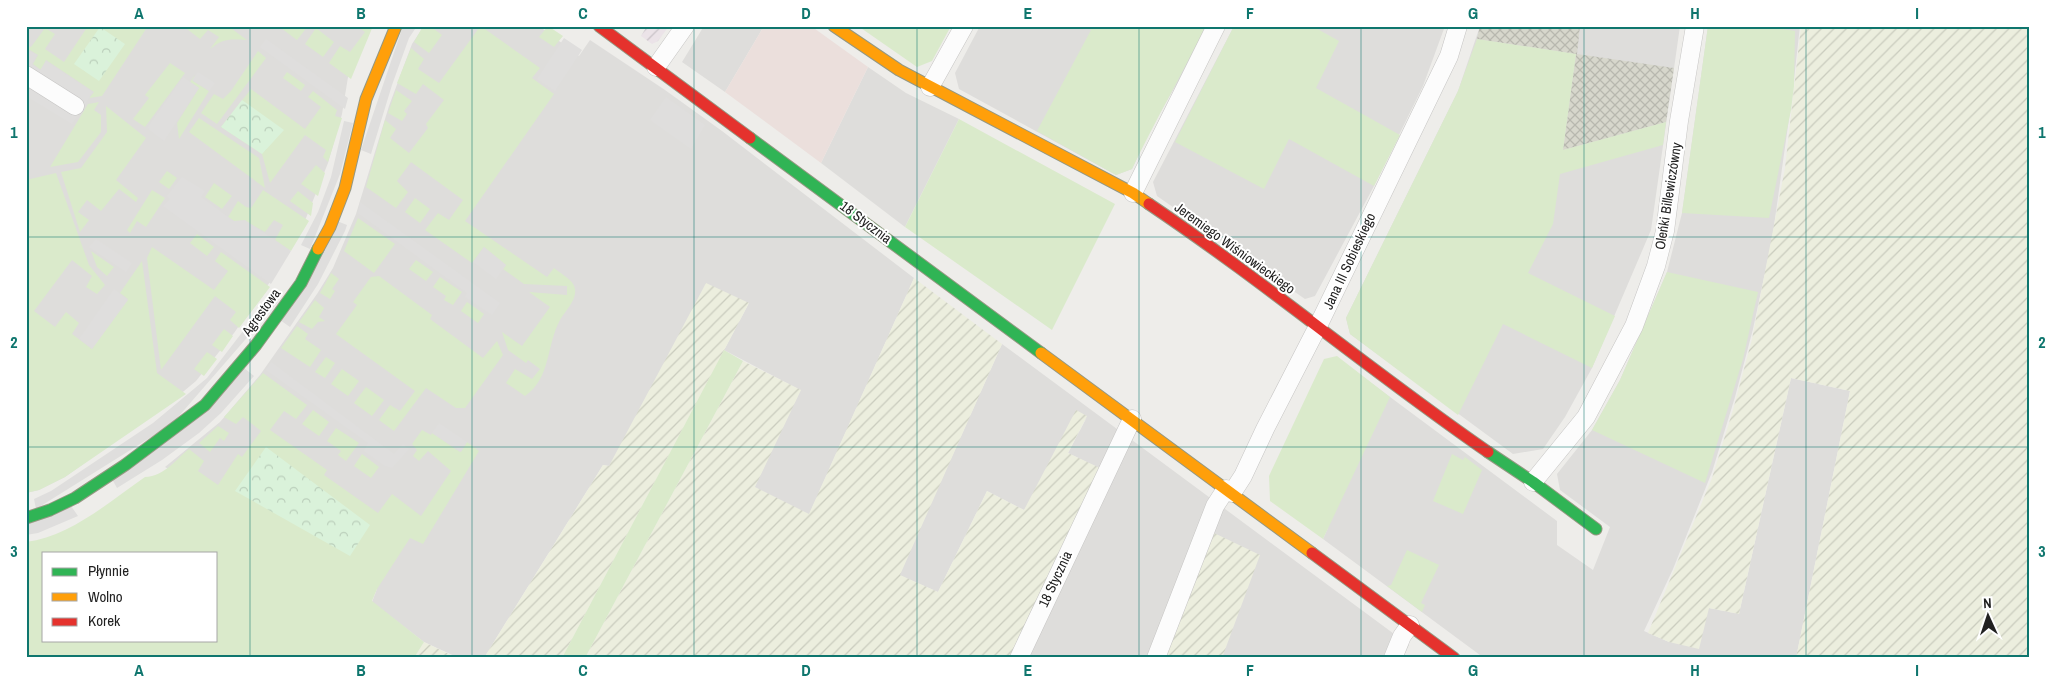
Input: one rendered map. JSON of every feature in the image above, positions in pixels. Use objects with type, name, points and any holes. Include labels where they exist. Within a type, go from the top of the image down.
[{"type":"street","name":"Agrestowa","points":[[26,518],[50,510],[75,498],[182,424],[205,405],[256,345],[301,283],[330,227],[345,188],[366,99],[396,26]]},
{"type":"street","name":"18 Stycznia","points":[[599,26],[1454,658]]},
{"type":"street","points":[[656,67],[685,26]]},
{"type":"street","name":"Jeremiego Wiśniowieckiego","points":[[834,26],[882,60],[930,87],[1133,193],[1198,237],[1486,452],[1533,482],[1596,529]]},
{"type":"street","points":[[930,87],[964,26]]},
{"type":"street","points":[[1133,193],[1216,26]]},
{"type":"street","name":"Jana III Sobieskiego","points":[[1229,491],[1243,476],[1265,429],[1318,328],[1449,56],[1458,26]]},
{"type":"street","name":"Oleńki Billewiczówny","points":[[1533,482],[1563,447],[1590,409],[1634,326],[1656,266],[1665,231],[1679,121],[1695,26]]},
{"type":"street","points":[[26,75],[75,106]]},
{"type":"street","name":"18 Stycznia","points":[[1019,658],[1132,419]]},
{"type":"street","points":[[1156,658],[1216,506],[1229,491]]},
{"type":"street","points":[[1393,658],[1402,636],[1410,625]]},
{"type":"shaded area","points":[[26,26],[370,26],[349,71],[342,114],[328,163],[302,228],[272,279],[234,333],[196,381],[178,396],[65,477],[39,490],[26,493]]},
{"type":"shaded area","points":[[403,26],[417,26],[409,38],[392,85],[371,154],[361,150]]},
{"type":"shaded area","points":[[424,26],[539,26],[579,56],[590,40],[722,131],[914,278],[809,515],[754,488],[800,390],[724,350],[749,303],[609,466],[603,465],[484,658],[459,658],[424,642],[372,602],[377,589],[165,467],[220,422],[260,375],[333,268],[356,214],[389,106],[412,44]]},
{"type":"shaded area","points":[[647,26],[669,26],[658,41],[652,44],[641,36]]},
{"type":"shaded area","points":[[704,26],[764,26],[725,92],[682,62]]},
{"type":"shaded area","points":[[764,26],[811,26],[868,67],[821,163],[725,92]]},
{"type":"shaded area","points":[[980,26],[1206,26],[1179,80],[1151,128],[1132,169],[1116,175],[959,89],[955,73]]},
{"type":"shaded area","points":[[1234,26],[1445,26],[1423,86],[1374,186],[1315,296],[1305,299],[1157,196],[1153,182]]},
{"type":"shaded area","points":[[1480,26],[1680,26],[1651,230],[1592,368],[1565,417],[1543,449],[1513,454],[1350,334],[1346,318],[1458,91]]},
{"type":"shaded area","points":[[1480,26],[1580,26],[1577,54],[1674,68],[1666,122],[1563,150],[1576,54],[1477,39]]},
{"type":"shaded area","points":[[1708,26],[1800,26],[1772,240],[1753,329],[1712,472],[1673,569],[1644,631],[1669,642],[1709,608],[1739,614],[1791,378],[1850,391],[1796,658],[1484,658],[1323,539],[1328,528],[1347,365],[1557,521],[1557,545],[1593,570],[1610,527],[1560,490],[1557,474],[1592,430],[1620,380],[1667,272],[1682,213]]},
{"type":"shaded area","points":[[564,38],[582,50],[555,91],[537,79]]},
{"type":"shaded area","points":[[266,39],[348,98],[345,109],[260,47]]},
{"type":"shaded area","points":[[30,51],[37,55],[32,64],[40,70],[46,61],[93,92],[72,124],[26,96],[26,57]]},
{"type":"shaded area","points":[[868,67],[906,93],[959,119],[905,227],[821,163]]},
{"type":"shaded area","points":[[198,72],[215,83],[209,91],[192,80]]},
{"type":"shaded area","points":[[183,77],[199,88],[164,141],[147,128]]},
{"type":"shaded area","points":[[666,97],[705,125],[691,149],[650,120]]},
{"type":"shaded area","points":[[344,121],[353,123],[340,174],[310,249],[301,245],[318,212],[331,177]]},
{"type":"shaded area","points":[[182,177],[205,191],[201,197],[228,217],[234,221],[245,220],[291,251],[271,284],[163,206],[170,199],[167,196]]},
{"type":"shaded area","points":[[360,202],[500,303],[492,315],[465,297],[467,293],[358,213]]},
{"type":"shaded area","points":[[337,221],[347,225],[345,231],[318,284],[290,327],[280,320]]},
{"type":"shaded area","points":[[96,239],[132,263],[126,272],[89,247]]},
{"type":"shaded area","points":[[484,247],[506,265],[496,279],[473,262]]},
{"type":"shaded area","points":[[114,289],[128,300],[92,349],[79,339]]},
{"type":"shaded area","points":[[270,296],[278,302],[172,424],[36,509],[34,499],[51,491],[153,423],[207,378]]},
{"type":"shaded area","points":[[1002,344],[1409,645],[1403,658],[1013,658],[1101,469],[1068,453],[1087,417],[1024,510],[987,491],[938,592],[899,575]]},
{"type":"shaded area","points":[[271,362],[394,454],[403,444],[409,449],[392,468],[385,466],[364,451],[368,443],[266,370]]},
{"type":"shaded area","points":[[244,368],[254,376],[221,413],[199,433],[162,460],[117,488],[112,479]]},
{"type":"shaded area","points":[[439,423],[467,442],[461,452],[432,433]]},
{"type":"shaded area","points":[[71,506],[78,516],[38,533],[26,535],[26,525]]},
{"type":"green space","points":[[88,26],[148,26],[102,96],[89,98],[94,92],[46,60],[41,70],[33,64],[38,55],[30,50],[26,54],[26,46],[31,47],[45,28],[55,34],[45,49],[64,62]]},
{"type":"green space","points":[[183,26],[228,26],[247,40],[227,40],[210,49],[219,37],[208,30],[200,39]]},
{"type":"green space","points":[[282,26],[308,26],[297,40],[281,28]]},
{"type":"green space","points":[[357,26],[373,26],[351,79],[329,63],[340,46],[350,52],[365,32]]},
{"type":"green space","points":[[423,26],[430,26],[442,35],[429,53],[414,42]]},
{"type":"green space","points":[[477,26],[482,27],[540,68],[532,78],[554,94],[465,221],[547,277],[554,268],[570,280],[574,286],[574,297],[560,320],[544,371],[533,389],[525,396],[506,383],[515,369],[532,379],[540,369],[528,360],[526,363],[508,350],[502,332],[522,346],[550,307],[529,292],[567,295],[567,286],[524,284],[503,269],[506,265],[484,247],[472,263],[425,230],[438,213],[449,220],[463,200],[411,162],[397,181],[408,192],[396,208],[366,187],[385,120],[396,129],[390,138],[409,153],[428,128],[426,124],[444,100],[423,84],[416,94],[397,83],[411,48],[424,59],[418,69],[439,83],[479,28]]},
{"type":"green space","points":[[548,26],[563,36],[554,47],[539,37]]},
{"type":"green space","points":[[858,26],[951,26],[932,61],[917,67]]},
{"type":"green space","points":[[1085,26],[1206,26],[1132,169],[1116,175],[1037,131],[1091,30]]},
{"type":"green space","points":[[1234,26],[1312,26],[1339,41],[1316,88],[1400,135],[1374,186],[1289,139],[1264,189],[1175,142]]},
{"type":"green space","points":[[1708,26],[1764,26],[1795,31],[1794,86],[1791,110],[1769,218],[1682,213]]},
{"type":"green space","points":[[1801,26],[2030,26],[2030,658],[1796,658],[1850,391],[1791,378],[1739,614],[1709,608],[1699,649],[1669,642],[1648,633],[1712,478],[1752,339],[1785,168]]},
{"type":"green space","points":[[100,27],[125,44],[99,81],[74,64]]},
{"type":"green space","points":[[316,28],[334,42],[323,57],[305,44]]},
{"type":"green space","points":[[1477,39],[1576,54],[1563,150],[1666,122],[1663,145],[1560,174],[1553,224],[1528,273],[1615,316],[1592,368],[1503,324],[1458,415],[1350,334],[1346,318],[1458,91]]},
{"type":"green space","points":[[258,51],[266,58],[217,124],[201,113],[214,94],[223,99],[231,91]]},
{"type":"green space","points":[[170,63],[185,73],[145,127],[133,119],[149,98],[145,95]]},
{"type":"green space","points":[[287,72],[305,85],[301,91],[283,78]]},
{"type":"green space","points":[[195,75],[193,81],[209,91],[179,139],[177,123],[199,88],[190,82]]},
{"type":"green space","points":[[251,89],[305,129],[321,107],[308,97],[313,91],[337,110],[335,116],[342,118],[328,162],[323,157],[326,150],[305,135],[270,183],[262,154],[221,127]]},
{"type":"green space","points":[[396,90],[412,101],[404,111],[407,114],[402,121],[388,113]]},
{"type":"green space","points":[[242,100],[284,130],[262,154],[221,127]]},
{"type":"green space","points":[[99,102],[94,110],[101,115],[101,132],[78,162],[50,167],[88,104]]},
{"type":"green space","points":[[106,106],[146,138],[116,180],[138,198],[136,202],[119,189],[101,211],[87,200],[78,212],[89,220],[80,232],[61,172],[81,168],[107,132]]},
{"type":"green space","points":[[199,118],[259,158],[265,188],[189,132]]},
{"type":"green space","points":[[959,119],[1115,204],[1052,330],[905,227]]},
{"type":"green space","points":[[316,165],[325,173],[318,196],[301,184]]},
{"type":"green space","points":[[167,171],[177,178],[169,189],[159,182]]},
{"type":"green space","points":[[56,173],[89,265],[105,285],[97,294],[86,287],[92,276],[72,260],[34,311],[55,327],[66,312],[79,323],[72,334],[92,349],[128,299],[120,293],[142,261],[157,373],[186,394],[65,477],[39,490],[26,493],[26,180]]},
{"type":"green space","points":[[214,183],[232,196],[222,209],[205,197]]},
{"type":"green space","points":[[152,190],[165,198],[146,227],[137,221],[130,233],[127,230]]},
{"type":"green space","points":[[263,190],[309,221],[291,251],[275,240],[283,225],[274,220],[265,232],[245,221],[234,221],[228,217],[238,201],[251,208]]},
{"type":"green space","points":[[298,191],[313,203],[311,216],[290,201]]},
{"type":"green space","points":[[415,198],[430,209],[420,223],[405,212]]},
{"type":"green space","points":[[358,218],[395,244],[374,273],[344,251]]},
{"type":"green space","points":[[197,234],[214,247],[207,256],[190,243]]},
{"type":"green space","points":[[152,247],[214,290],[228,271],[215,261],[221,252],[270,287],[239,328],[230,320],[236,312],[215,296],[161,370],[147,258]]},
{"type":"green space","points":[[91,251],[114,267],[107,276],[97,267]]},
{"type":"green space","points":[[416,260],[433,272],[426,281],[409,269]]},
{"type":"green space","points":[[1667,272],[1758,292],[1743,359],[1705,483],[1592,430],[1620,380]]},
{"type":"green space","points":[[331,273],[339,279],[332,289],[335,291],[330,299],[320,293]]},
{"type":"green space","points":[[379,276],[432,315],[430,319],[483,358],[497,341],[503,355],[465,408],[456,408],[426,388],[394,431],[379,420],[390,405],[400,411],[415,391],[336,334],[357,305],[353,302],[371,277]]},
{"type":"green space","points":[[440,277],[462,292],[453,305],[444,300],[446,296],[433,287]]},
{"type":"green space","points":[[914,278],[1002,344],[900,575],[938,592],[987,491],[1024,510],[1076,410],[1087,416],[1068,453],[1102,469],[1013,658],[585,658],[743,361],[801,390],[755,487],[809,514]]},
{"type":"green space","points":[[706,283],[749,303],[562,658],[484,658],[603,465],[609,466]]},
{"type":"green space","points":[[315,300],[324,308],[319,317],[325,321],[318,322],[312,329],[299,322]]},
{"type":"green space","points":[[467,302],[484,314],[478,323],[461,311]]},
{"type":"green space","points":[[297,326],[308,334],[305,339],[321,350],[310,367],[281,348]]},
{"type":"green space","points":[[224,329],[233,336],[222,352],[212,345]]},
{"type":"green space","points":[[724,350],[743,361],[585,658],[562,658]]},
{"type":"green space","points":[[207,352],[217,359],[204,376],[194,369]]},
{"type":"green space","points":[[1337,356],[1390,397],[1323,539],[1270,501],[1269,476],[1324,359]]},
{"type":"green space","points":[[326,357],[335,363],[325,378],[315,372]]},
{"type":"green space","points":[[342,369],[359,381],[348,396],[331,384]]},
{"type":"green space","points":[[263,373],[307,405],[296,419],[284,411],[270,430],[327,470],[324,475],[378,513],[392,494],[421,516],[451,471],[428,451],[419,461],[413,456],[417,450],[412,444],[422,430],[431,435],[432,433],[460,452],[467,442],[479,451],[423,544],[410,538],[377,589],[372,601],[424,642],[414,658],[26,658],[26,542],[43,539],[59,533],[89,517],[145,477],[164,471],[189,449],[204,461],[198,471],[218,485],[238,454],[242,457],[261,431],[243,417],[236,424],[224,417]]},
{"type":"green space","points":[[366,387],[384,400],[372,416],[354,403]]},
{"type":"green space","points":[[313,410],[329,422],[319,436],[302,424]]},
{"type":"green space","points":[[218,426],[229,433],[224,441],[220,438],[210,452],[199,443]]},
{"type":"green space","points":[[336,428],[359,443],[346,461],[338,455],[341,451],[327,441]]},
{"type":"green space","points":[[266,447],[370,525],[350,556],[235,491]]},
{"type":"green space","points":[[362,454],[379,467],[371,478],[354,466]]},
{"type":"green space","points":[[1452,454],[1463,460],[1465,457],[1482,470],[1463,514],[1433,501]]},
{"type":"green space","points":[[1212,532],[1260,555],[1222,658],[1163,658]]},
{"type":"green space","points":[[1407,550],[1439,565],[1421,603],[1425,605],[1422,612],[1387,586],[1391,585]]},
{"type":"green space","points":[[424,642],[453,656],[459,658],[414,658]]},
{"type":"traffic: fast","points":[[750,138],[1041,353]]},
{"type":"traffic: fast","points":[[26,518],[50,510],[75,498],[125,465],[205,405],[256,345],[301,283],[318,249]]},
{"type":"traffic: fast","points":[[1488,452],[1533,482],[1596,529]]},
{"type":"traffic: slow","points":[[318,249],[330,227],[345,188],[366,99],[396,26]]},
{"type":"traffic: slow","points":[[834,26],[899,70],[1133,193],[1149,204]]},
{"type":"traffic: slow","points":[[1041,353],[1312,553]]},
{"type":"traffic: jam","points":[[599,26],[750,138]]},
{"type":"traffic: jam","points":[[1149,204],[1235,264],[1445,422],[1488,452]]},
{"type":"traffic: jam","points":[[1312,553],[1454,658]]}]
